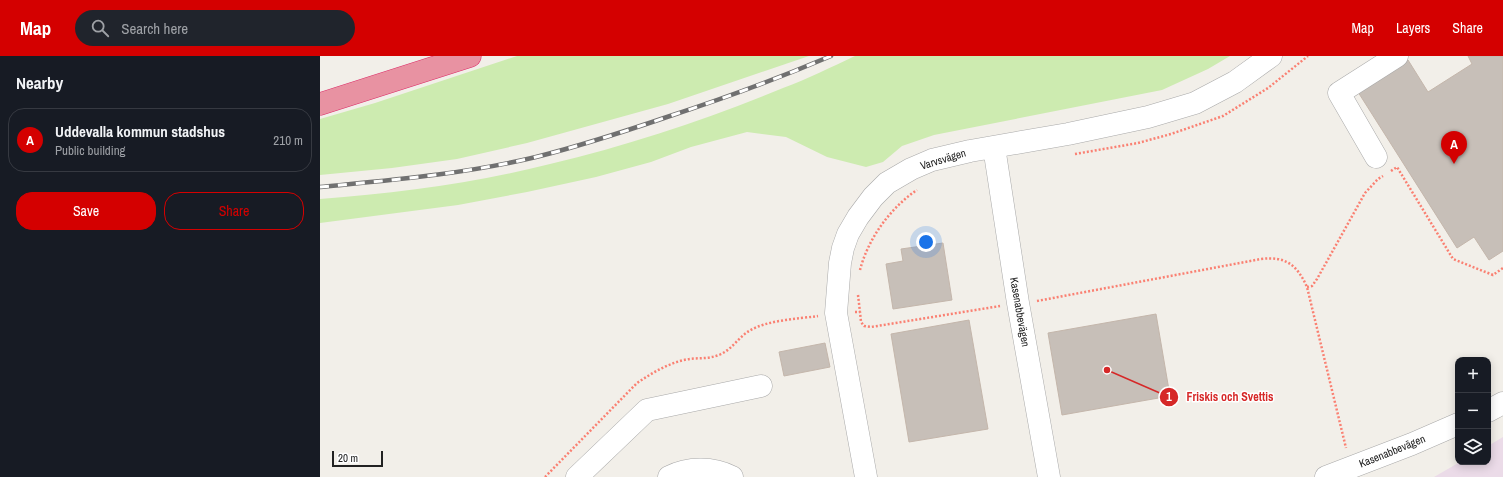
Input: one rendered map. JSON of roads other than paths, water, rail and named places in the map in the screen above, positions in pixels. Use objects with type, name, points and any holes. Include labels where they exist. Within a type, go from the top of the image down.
[{"type":"highway","points":[[320,104],[470,56]]},
{"type":"street","name":"Varvsvägen","points":[[866,477],[836,313],[840,263],[843,248],[848,234],[858,217],[873,197],[887,184],[932,160],[970,151],[1148,117],[1188,105],[1235,82],[1271,56]]},
{"type":"street","points":[[1384,168],[1339,93],[1397,56]]},
{"type":"street","name":"Kasenabbevägen","points":[[994,147],[1017,296],[1049,477]]},
{"type":"street","points":[[577,477],[647,410],[761,386]]},
{"type":"street","points":[[1491,409],[1503,403]]},
{"type":"street","name":"Kasenabbevägen","points":[[1326,477],[1412,444],[1455,425]]},
{"type":"street","points":[[669,477],[678,472],[704,469],[732,477]]},
{"type":"railway","points":[[320,187],[455,172],[536,157],[634,128],[708,103],[770,81],[831,56]]},
{"type":"place","name":"Uddevalla kommun stadshus","points":[[1454,164]]},
{"type":"place","name":"Friskis och Svettis","points":[[1107,370]]}]
